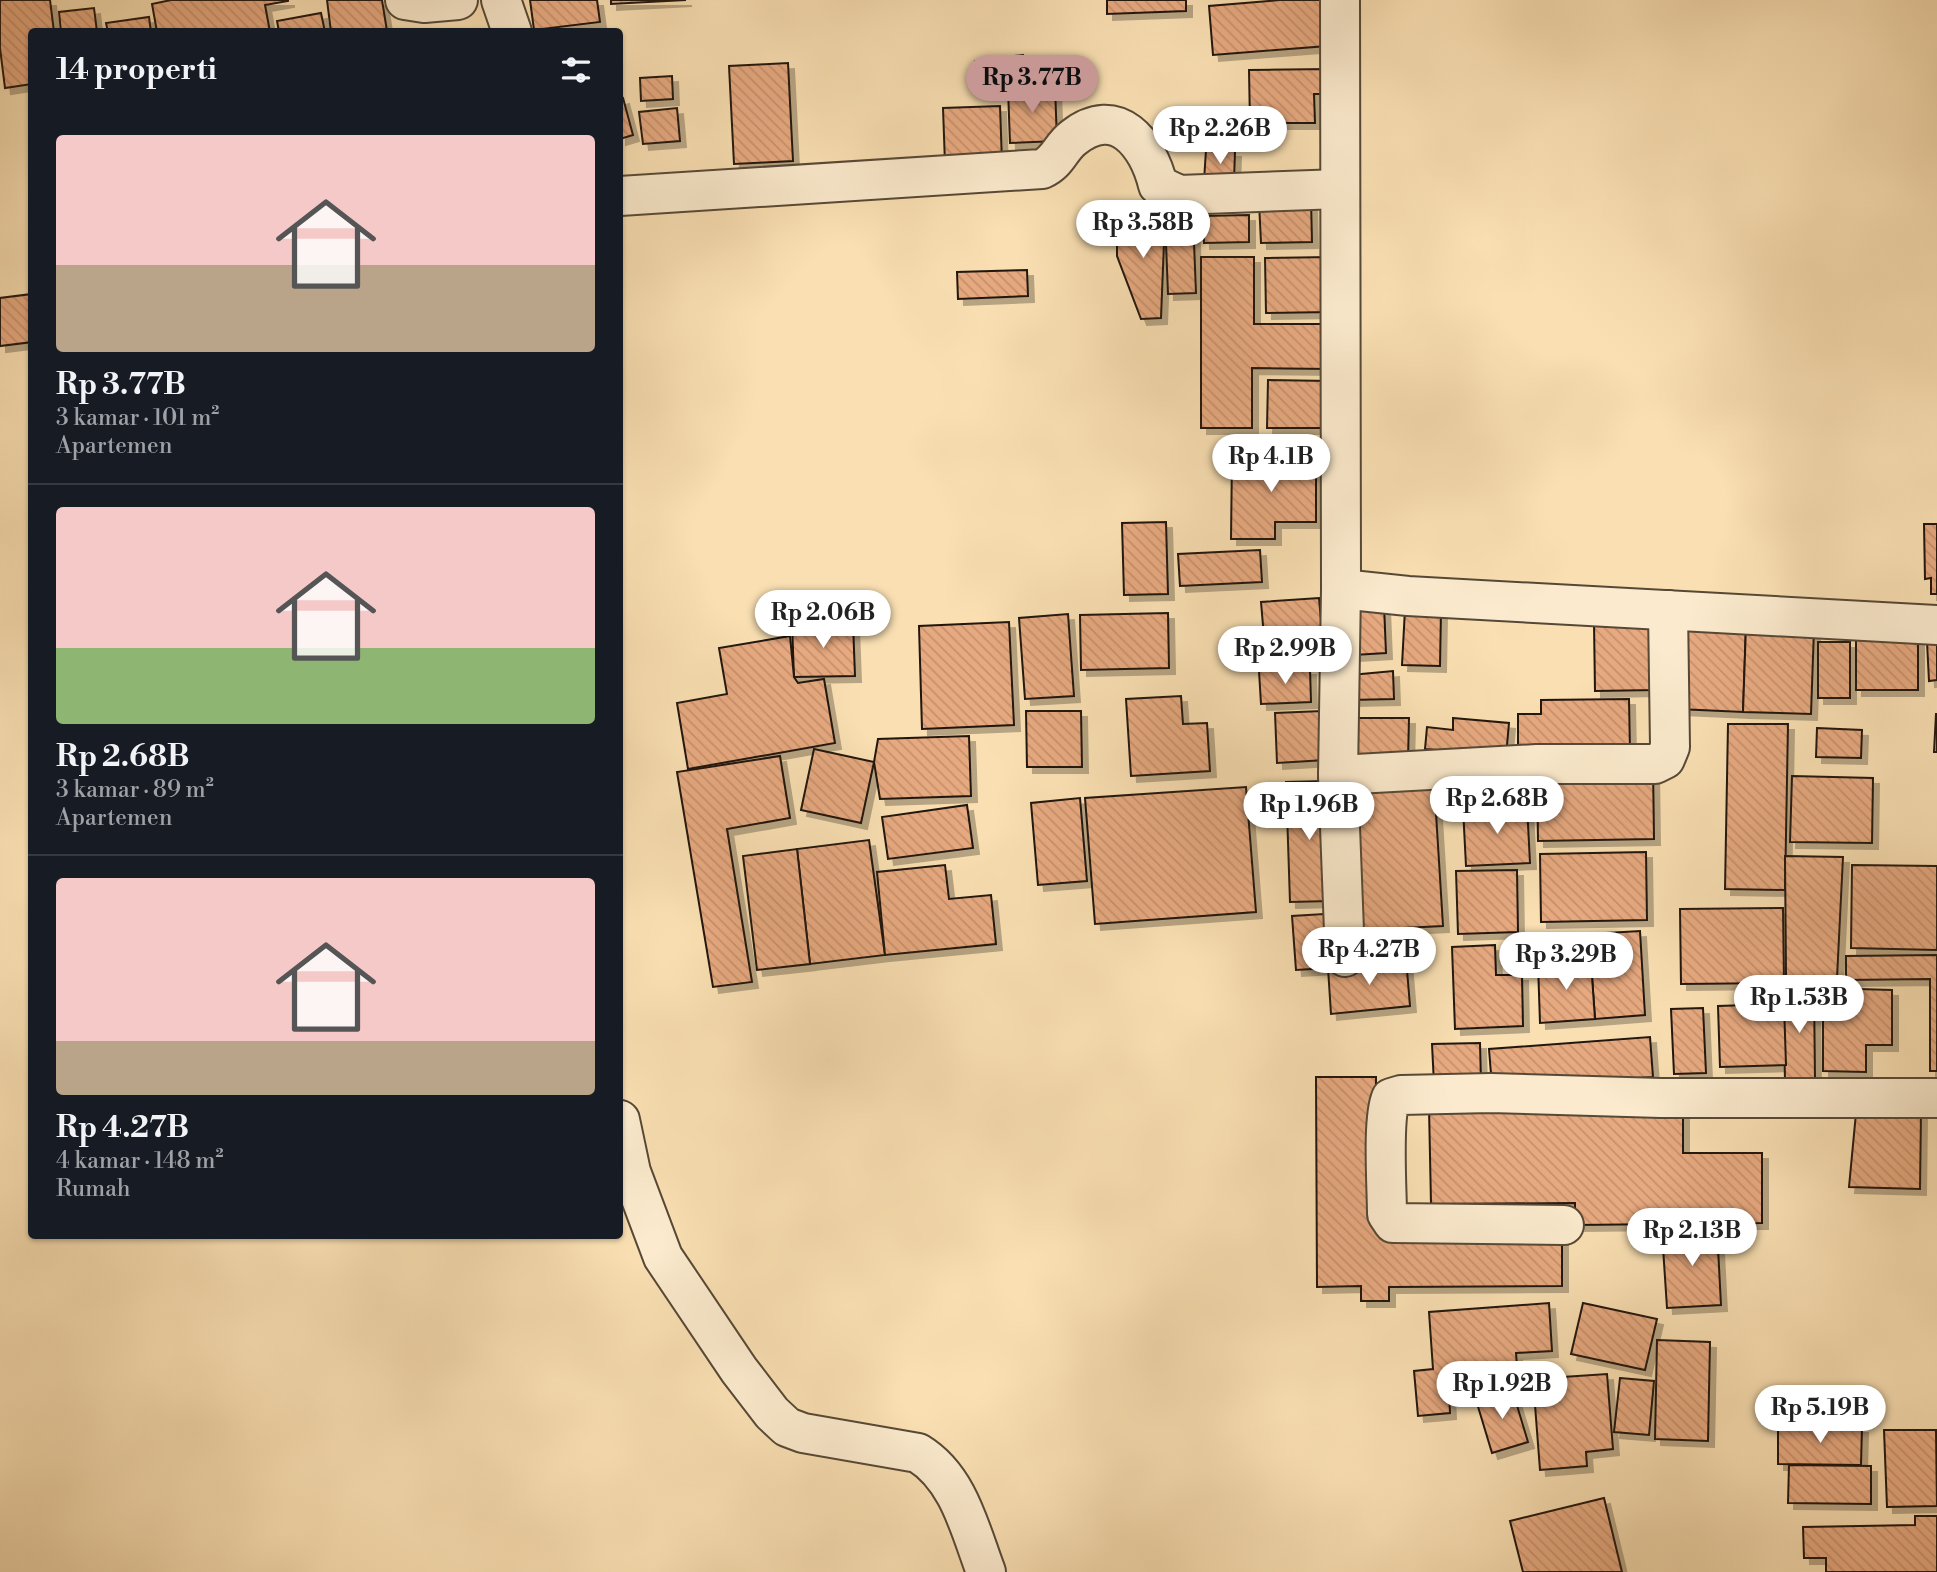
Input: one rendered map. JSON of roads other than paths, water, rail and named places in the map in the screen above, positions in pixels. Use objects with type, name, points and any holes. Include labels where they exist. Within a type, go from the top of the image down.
[{"type":"street","points":[[405,0],[424,3],[458,0]]},
{"type":"street","points":[[501,0],[511,28]]},
{"type":"street","points":[[1340,0],[1341,589],[1338,775],[1345,957]]},
{"type":"street","points":[[623,196],[1042,169],[1052,164],[1072,138],[1089,128],[1110,125],[1128,132],[1141,144],[1153,167],[1158,185],[1179,195],[1340,189]]},
{"type":"street","points":[[1341,589],[1408,596],[1937,625]]},
{"type":"street","points":[[1338,775],[1537,764],[1656,764],[1665,759],[1670,747],[1668,610]]},
{"type":"street","points":[[1563,1225],[1393,1223],[1387,1214],[1388,1104],[1391,1098],[1401,1095],[1491,1093],[1661,1098],[1937,1098]]},
{"type":"street","points":[[623,1134],[631,1172],[663,1257],[739,1370],[772,1413],[787,1427],[803,1433],[918,1453],[934,1463],[948,1480],[962,1508],[986,1572]]}]
